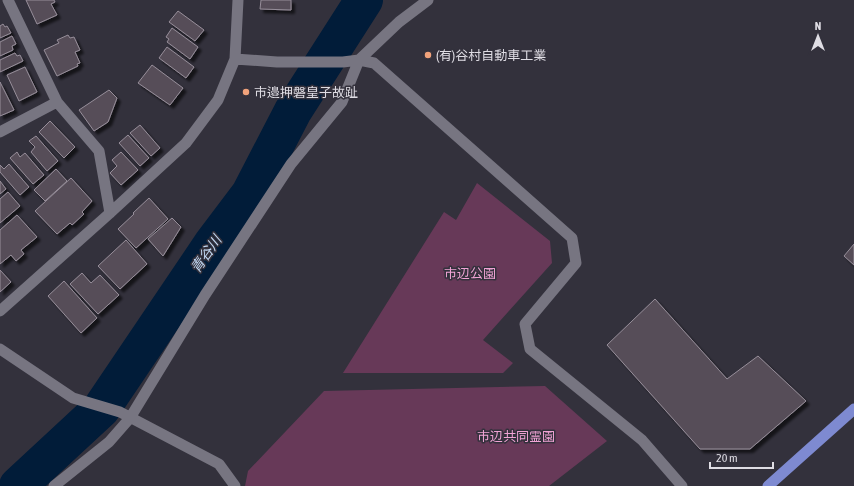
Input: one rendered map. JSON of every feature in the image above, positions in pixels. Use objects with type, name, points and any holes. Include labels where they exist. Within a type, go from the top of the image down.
[{"type":"highway","points":[[768,486],[854,409]]},
{"type":"street","points":[[8,0],[58,102],[99,151],[110,213]]},
{"type":"street","points":[[0,310],[110,213],[186,143],[218,100],[234,59],[238,0]]},
{"type":"street","points":[[54,486],[109,442],[130,418],[205,295],[291,164],[342,102],[360,60],[398,22],[428,0]]},
{"type":"street","points":[[234,59],[277,62],[343,62],[360,60],[374,63],[572,238],[576,263],[525,324],[530,349],[642,440],[682,486]]},
{"type":"street","points":[[0,132],[58,102]]},
{"type":"street","points":[[0,349],[72,398],[120,412],[219,464],[235,486]]},
{"type":"green space","name":"市辺公園","points":[[477,183],[550,241],[552,263],[483,340],[513,363],[503,373],[343,373],[444,212],[456,220]]},
{"type":"green space","name":"市辺共同霊園","points":[[545,386],[607,441],[549,486],[245,486],[248,471],[324,391]]},
{"type":"building","points":[[26,0],[54,0],[55,2],[51,4],[57,15],[37,24]]},
{"type":"building","points":[[261,0],[291,0],[291,10],[260,9]]},
{"type":"building","points":[[178,11],[204,30],[195,41],[169,22]]},
{"type":"building","points":[[3,24],[5,27],[7,26],[11,33],[0,38],[0,26]]},
{"type":"building","points":[[172,28],[198,47],[190,59],[167,42],[169,39],[166,37]]},
{"type":"building","points":[[68,35],[70,38],[74,37],[80,50],[75,52],[80,63],[77,64],[78,66],[57,76],[44,50],[59,43],[57,40]]},
{"type":"building","points":[[12,36],[16,44],[12,46],[13,50],[0,56],[0,42]]},
{"type":"building","points":[[167,47],[194,67],[186,78],[159,58]]},
{"type":"building","points":[[15,53],[17,56],[20,55],[23,61],[0,72],[0,60]]},
{"type":"building","points":[[152,65],[183,88],[170,105],[138,83]]},
{"type":"building","points":[[25,67],[37,92],[19,101],[7,75]]},
{"type":"building","points":[[0,82],[14,110],[0,116]]},
{"type":"building","points":[[109,90],[117,98],[108,122],[94,131],[79,110]]},
{"type":"building","points":[[50,121],[75,147],[64,158],[39,132]]},
{"type":"building","points":[[140,125],[160,148],[151,156],[130,133]]},
{"type":"building","points":[[128,135],[149,158],[140,166],[119,143]]},
{"type":"building","points":[[36,136],[58,161],[47,171],[31,152],[35,147],[29,141]]},
{"type":"building","points":[[17,152],[20,157],[25,153],[44,175],[33,184],[10,158]]},
{"type":"building","points":[[121,152],[138,170],[121,185],[110,173],[117,166],[112,160]]},
{"type":"building","points":[[9,164],[29,187],[20,195],[0,172],[0,165],[4,169]]},
{"type":"building","points":[[56,169],[67,181],[45,201],[34,190]]},
{"type":"building","points":[[71,178],[92,201],[82,212],[84,214],[72,225],[70,223],[57,234],[35,211]]},
{"type":"building","points":[[0,181],[6,189],[0,194]]},
{"type":"building","points":[[8,192],[20,206],[0,223],[0,199]]},
{"type":"building","points":[[149,198],[168,219],[136,248],[118,229]]},
{"type":"building","points":[[17,215],[37,237],[21,250],[24,254],[16,261],[11,255],[0,264],[0,230]]},
{"type":"building","points":[[172,218],[181,227],[163,256],[148,239]]},
{"type":"building","points":[[126,240],[147,264],[120,289],[98,266]]},
{"type":"building","points":[[854,244],[854,265],[844,256]]},
{"type":"building","points":[[0,270],[11,282],[0,292]]},
{"type":"building","points":[[82,273],[91,283],[100,275],[119,295],[98,314],[70,284]]},
{"type":"building","points":[[64,281],[97,318],[81,333],[48,296]]},
{"type":"building","points":[[655,299],[727,379],[758,356],[806,401],[750,449],[700,449],[607,345]]},
{"type":"waterway","name":"青谷川","points":[[18,486],[101,409],[213,243],[250,194],[293,111],[364,0]]},
{"type":"place","name":"(有)谷村自動車工業","points":[[428,55]]},
{"type":"place","name":"市邉押磐皇子故趾","points":[[246,92]]}]
